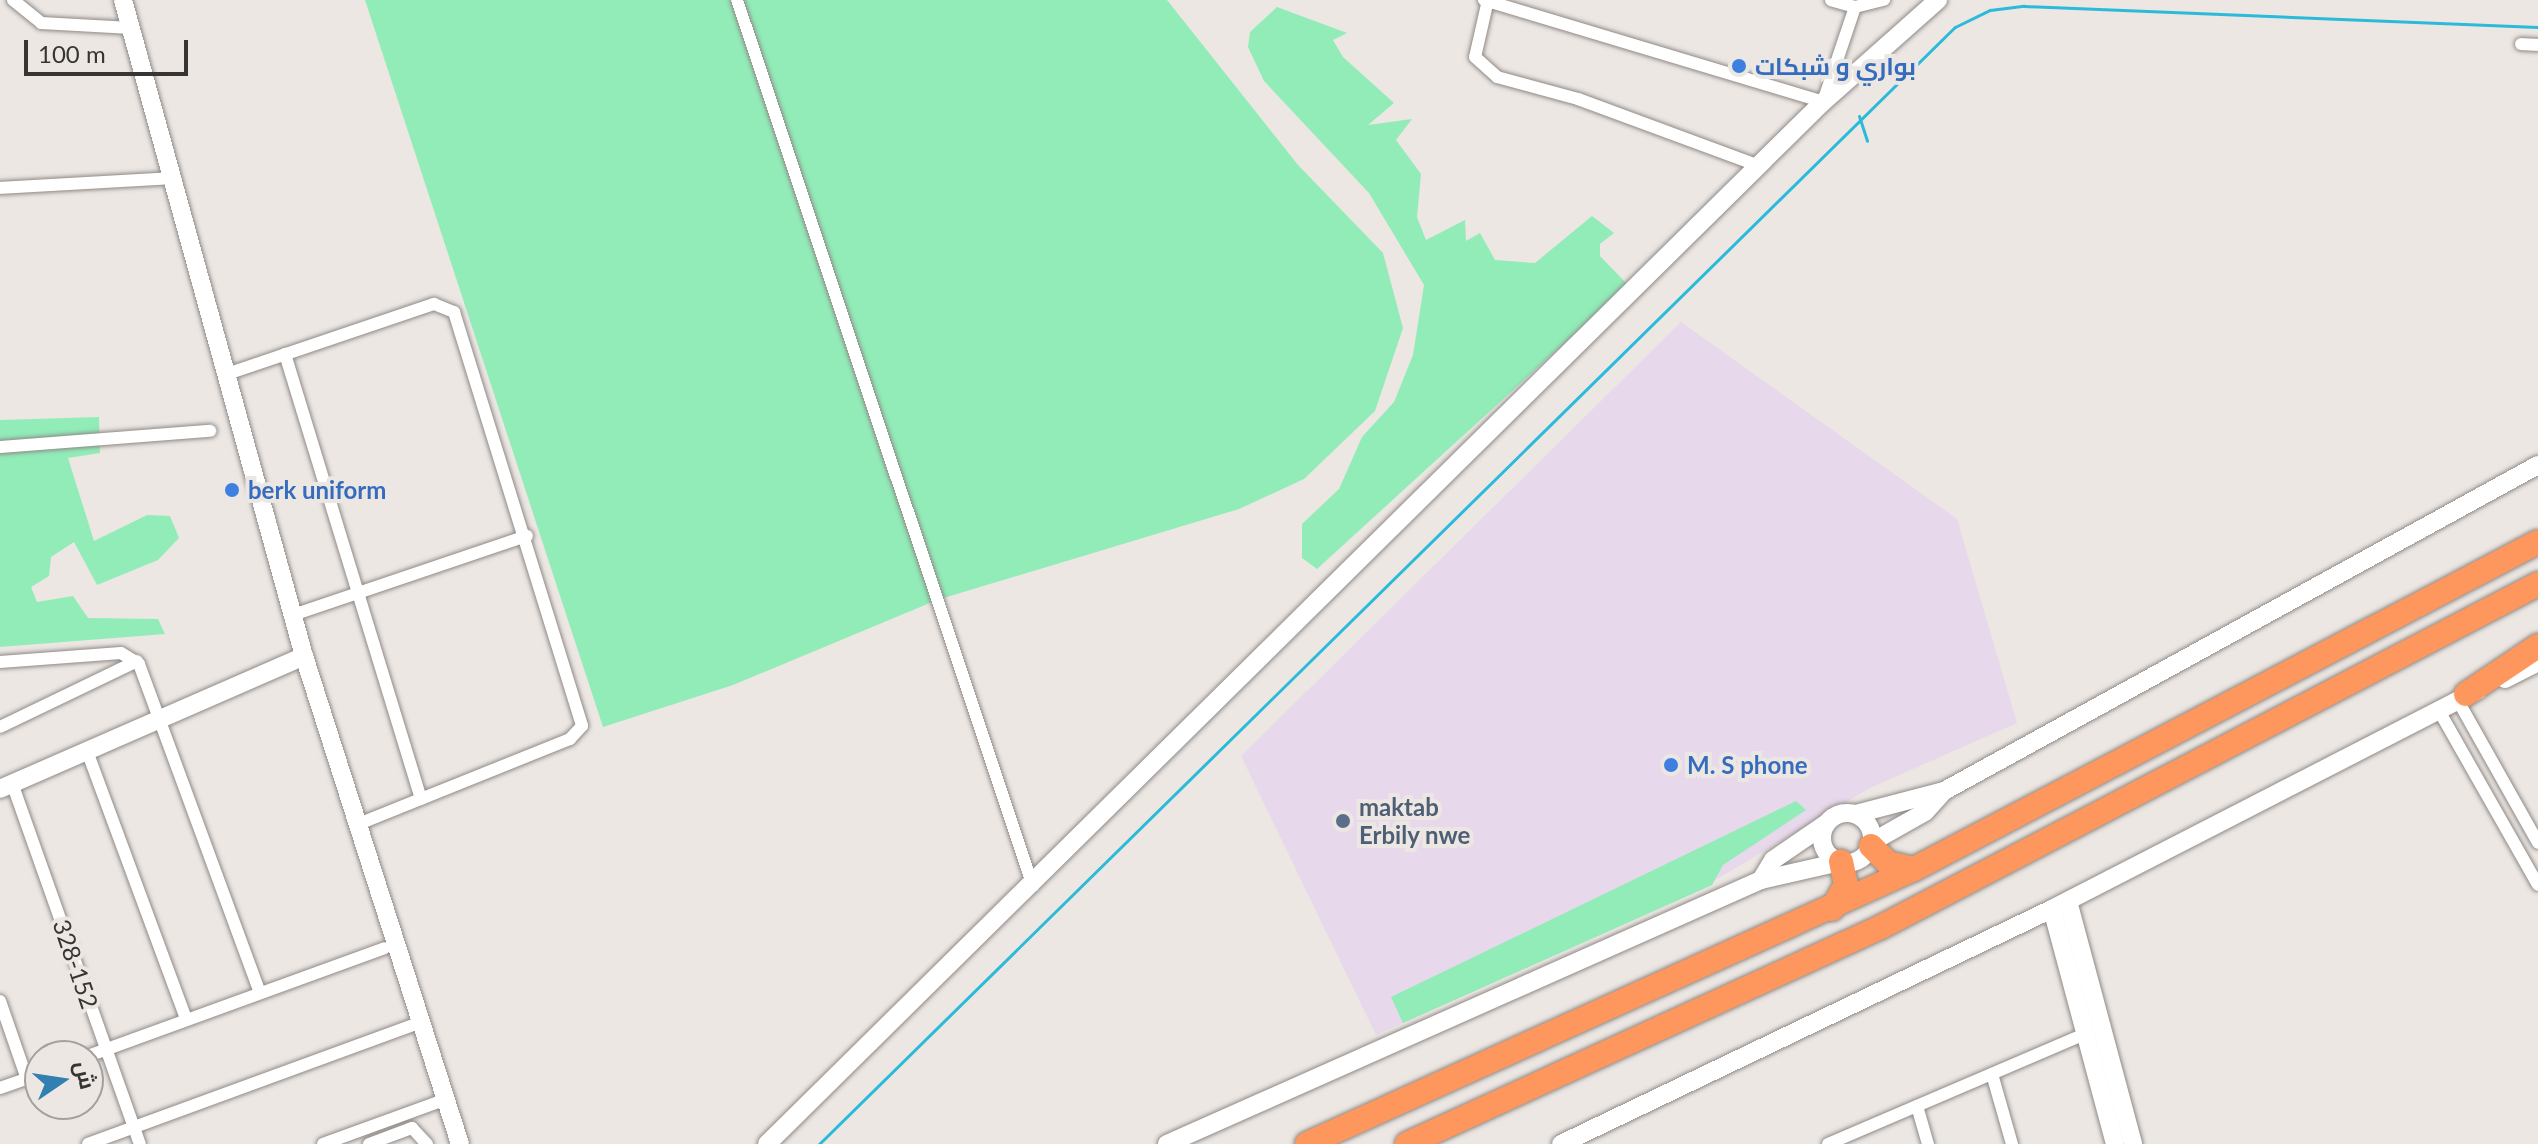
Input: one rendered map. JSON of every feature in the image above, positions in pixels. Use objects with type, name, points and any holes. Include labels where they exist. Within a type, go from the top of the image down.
[{"type":"highway","points":[[1307,1144],[1832,909],[1914,869],[2538,542]]},
{"type":"highway","points":[[1407,1144],[1881,927],[2538,584]]},
{"type":"highway","points":[[2430,641],[2538,599]]},
{"type":"highway","points":[[2462,696],[2538,646]]},
{"type":"highway","points":[[1872,844],[1888,863],[1914,869]]},
{"type":"highway","points":[[1832,909],[1846,885],[1840,862]]},
{"type":"street","points":[[13,0],[41,23],[131,28]]},
{"type":"street","points":[[123,0],[304,656],[418,1023],[460,1144]]},
{"type":"street","points":[[737,0],[1033,886]]},
{"type":"street","points":[[1759,166],[1578,99],[1497,77],[1475,57],[1487,0],[1823,102]]},
{"type":"street","points":[[1831,0],[1855,7],[1884,0]]},
{"type":"street","points":[[767,1144],[1033,886],[1823,102],[1938,0]]},
{"type":"street","points":[[1823,102],[1855,7]]},
{"type":"street","points":[[2521,44],[2538,45]]},
{"type":"street","points":[[0,188],[173,178]]},
{"type":"street","points":[[227,374],[434,304],[454,312],[527,536],[581,732],[356,825]]},
{"type":"street","points":[[285,354],[421,799]]},
{"type":"street","points":[[0,447],[210,431]]},
{"type":"street","points":[[1761,880],[1773,860],[1827,823],[1944,791],[2538,465]]},
{"type":"street","points":[[293,615],[527,536]]},
{"type":"street","points":[[0,662],[121,653],[137,661],[163,717],[260,992]]},
{"type":"street","points":[[6,786],[304,656]]},
{"type":"street","points":[[0,727],[137,661]]},
{"type":"street","points":[[1561,1144],[2060,905],[2462,696],[2538,662]]},
{"type":"street","points":[[2462,696],[2538,843]]},
{"type":"street","points":[[2438,709],[2536,877]]},
{"type":"street","points":[[87,751],[186,1019]]},
{"type":"street","name":"328-152","points":[[6,786],[140,1144]]},
{"type":"street","points":[[1167,1144],[1761,880],[1840,862],[1856,862],[1872,844],[1925,812],[1944,791]]},
{"type":"street","points":[[1856,814],[1869,825],[1872,844]]},
{"type":"street","points":[[1827,823],[1823,843],[1840,862]]},
{"type":"street","points":[[2060,905],[2085,1034],[2115,1144]]},
{"type":"street","points":[[2060,905],[2133,1144]]},
{"type":"street","points":[[105,1050],[384,948]]},
{"type":"street","points":[[0,1001],[24,1070]]},
{"type":"street","points":[[88,1144],[418,1023]]},
{"type":"street","points":[[1828,1144],[2085,1034]]},
{"type":"street","points":[[1992,1074],[2012,1144]]},
{"type":"street","points":[[0,1088],[24,1080]]},
{"type":"street","points":[[323,1144],[444,1100]]},
{"type":"street","points":[[1917,1106],[1928,1144]]},
{"type":"street","points":[[395,1118],[401,1132]]},
{"type":"street","points":[[369,1144],[419,1129],[427,1144]]},
{"type":"shaded area","points":[[1681,322],[1957,519],[2017,723],[1870,788],[1692,894],[1376,1035],[1241,756]]},
{"type":"green space","points":[[365,0],[1167,0],[1298,165],[1383,253],[1403,328],[1375,411],[1304,479],[1239,509],[937,600],[733,685],[603,727]]},
{"type":"green space","points":[[1277,7],[1347,33],[1333,40],[1343,57],[1394,103],[1368,125],[1412,119],[1396,140],[1421,174],[1417,217],[1426,240],[1465,220],[1466,241],[1480,233],[1495,260],[1535,263],[1592,216],[1614,233],[1600,244],[1600,256],[1628,285],[1317,569],[1302,558],[1302,524],[1339,489],[1362,437],[1394,402],[1413,355],[1424,285],[1369,193],[1264,81],[1248,47],[1250,32]]},
{"type":"green space","points":[[99,417],[100,453],[68,458],[94,541],[147,515],[170,516],[179,538],[158,560],[97,585],[74,542],[51,557],[49,576],[31,587],[37,602],[73,596],[88,618],[158,619],[165,634],[0,647],[0,420]]},
{"type":"green space","points":[[1796,801],[1806,810],[1723,865],[1712,885],[1403,1023],[1391,997]]},
{"type":"waterway","points":[[819,1144],[1955,27],[1990,10],[2024,6],[2538,27]]},
{"type":"waterway","points":[[1859,116],[1867,141]]},
{"type":"place","name":"بواري و شبكات","points":[[1739,66]]},
{"type":"place","name":"berk uniform","points":[[232,490]]},
{"type":"place","name":"M. S phone","points":[[1671,765]]},
{"type":"place","name":"maktab Erbily nwe","points":[[1343,821]]}]
